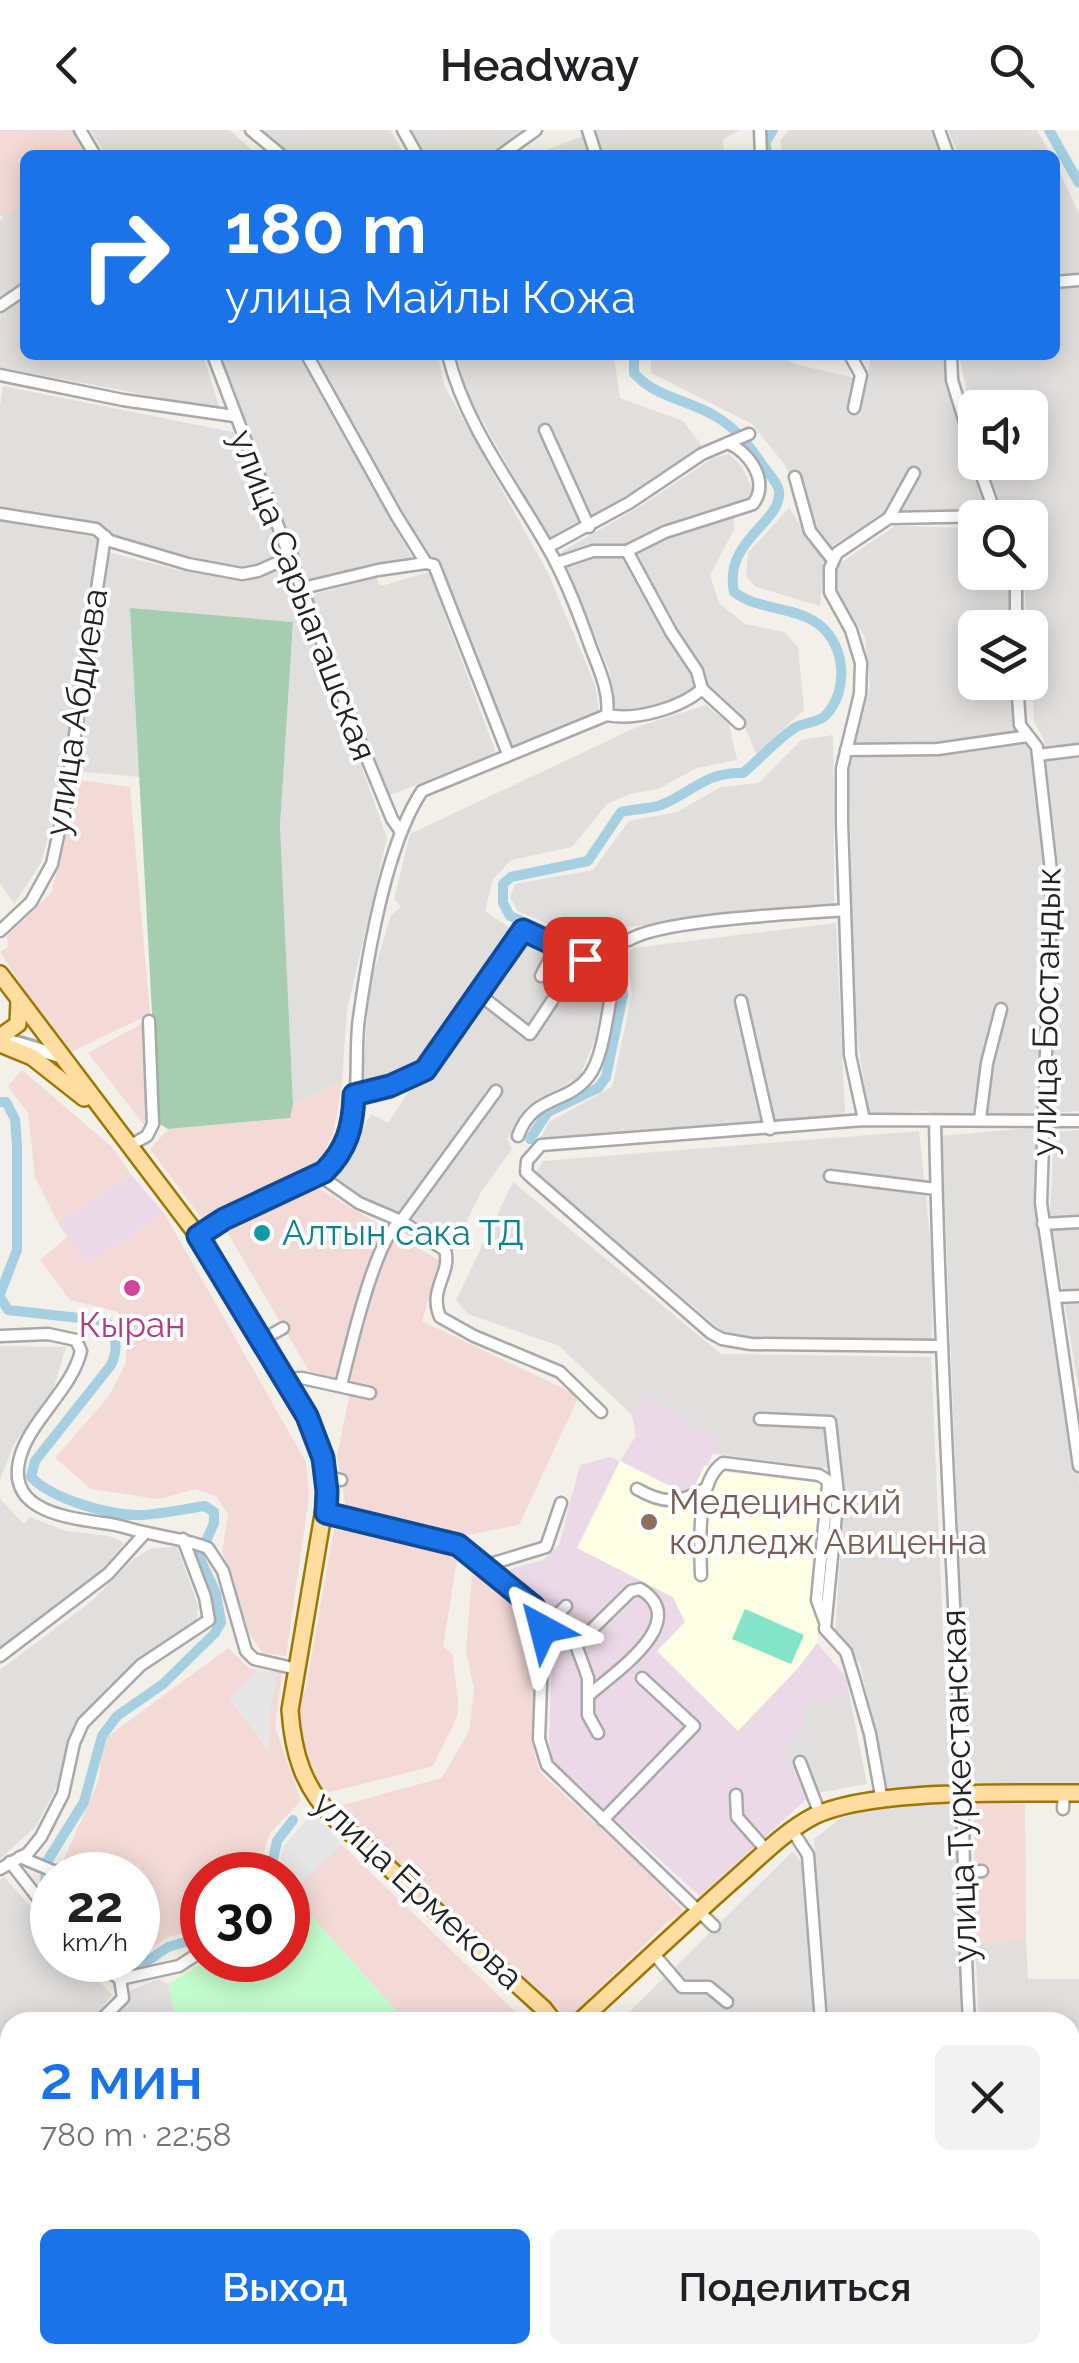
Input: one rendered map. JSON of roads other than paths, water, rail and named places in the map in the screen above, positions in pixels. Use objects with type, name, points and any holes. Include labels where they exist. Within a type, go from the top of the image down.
[{"type":"main road","name":"улица Ермекова","points":[[0,974],[198,1236],[307,1416],[334,1478],[290,1710],[297,1758],[316,1800],[546,2012]]},
{"type":"main road","points":[[18,1000],[18,1024],[0,1040],[32,1057],[97,1105]]},
{"type":"main road","points":[[590,2012],[767,1851],[820,1814],[882,1801],[963,1795],[1069,1798]]},
{"type":"street","points":[[251,130],[275,150]]},
{"type":"street","points":[[508,150],[536,130]]},
{"type":"street","name":"улица Сарыагашская","points":[[215,360],[371,770],[401,832]]},
{"type":"street","points":[[309,360],[426,563]]},
{"type":"street","points":[[449,360],[472,417],[556,563],[602,675],[607,715]]},
{"type":"street","points":[[853,360],[861,375],[854,408]]},
{"type":"street","points":[[951,360],[958,400]]},
{"type":"street","points":[[0,375],[123,400],[234,416]]},
{"type":"street","points":[[544,430],[589,527]]},
{"type":"street","points":[[548,548],[589,527],[702,454],[749,434]]},
{"type":"street","points":[[556,563],[593,551],[627,552],[664,532],[753,504],[758,497],[758,476],[732,441]]},
{"type":"street","points":[[864,1120],[850,1055],[842,822],[846,750],[860,694],[861,664],[851,630],[828,582],[832,559],[889,518],[914,473]]},
{"type":"street","points":[[795,477],[810,531],[832,559]]},
{"type":"street","name":"улица Абдиева","points":[[0,514],[96,529],[110,541],[188,564],[242,574],[292,556]]},
{"type":"street","points":[[889,518],[958,517]]},
{"type":"street","name":"улица Абдиева","points":[[0,930],[30,902],[52,864],[105,536]]},
{"type":"street","points":[[627,552],[671,632],[702,678],[702,689],[738,724]]},
{"type":"street","points":[[303,588],[378,570],[434,565],[508,754]]},
{"type":"street","points":[[198,1236],[242,1210],[324,1172],[350,1135],[365,979],[401,832],[422,791],[607,715],[627,718],[651,712],[702,689]]},
{"type":"street","name":"улица Бостандык","points":[[1018,700],[1020,724],[1036,741],[1053,914],[1043,1224],[1079,1466]]},
{"type":"street","points":[[846,750],[938,748],[1028,736]]},
{"type":"street","points":[[1038,756],[1079,750]]},
{"type":"street","points":[[629,940],[648,931],[678,926],[844,910]]},
{"type":"street","points":[[354,1095],[390,1086],[425,1070],[523,930],[585,959],[608,978],[612,991],[592,1074],[535,1108],[518,1136]]},
{"type":"street","points":[[541,976],[557,945]]},
{"type":"street","points":[[480,994],[530,1034],[552,1001]]},
{"type":"street","points":[[740,1001],[770,1129]]},
{"type":"street","points":[[980,1119],[986,1063],[1001,1009]]},
{"type":"street","points":[[129,1146],[147,1136],[153,1124],[148,1021]]},
{"type":"street","points":[[0,1040],[60,1056]]},
{"type":"street","points":[[341,1385],[388,1232],[401,1220],[496,1091]]},
{"type":"street","points":[[942,1346],[752,1344],[722,1339],[669,1298],[530,1176],[526,1172],[528,1160],[539,1146],[864,1120],[1079,1121]]},
{"type":"street","name":"улица Туркестанская","points":[[935,1121],[969,2012]]},
{"type":"street","points":[[324,1172],[326,1180],[359,1203],[401,1220],[440,1244],[448,1255],[434,1297],[440,1317],[474,1336],[560,1372],[601,1412]]},
{"type":"street","points":[[830,1176],[936,1189]]},
{"type":"street","points":[[1043,1224],[1079,1222]]},
{"type":"street","points":[[1055,1298],[1079,1296]]},
{"type":"street","points":[[262,1340],[283,1328]]},
{"type":"street","points":[[0,1336],[62,1335],[76,1340],[81,1351],[22,1448],[16,1475],[22,1491],[53,1516],[113,1524],[203,1546],[219,1560],[246,1651],[275,1670],[297,1669]]},
{"type":"street","points":[[286,1379],[302,1378],[370,1393]]},
{"type":"street","points":[[760,1419],[830,1422],[838,1494],[826,1622],[828,1636],[846,1652],[870,1734],[882,1801]]},
{"type":"street","points":[[701,1576],[705,1489],[714,1470],[723,1463],[819,1475],[827,1480],[817,1600],[826,1622]]},
{"type":"street","points":[[637,1489],[658,1501],[672,1502],[705,1489]]},
{"type":"street","points":[[484,1566],[546,1547],[561,1503]]},
{"type":"street","points":[[326,1513],[439,1538],[464,1551],[534,1607],[544,1642],[539,1739],[542,1754],[556,1776],[714,1926]]},
{"type":"street","points":[[0,1656],[108,1574],[145,1533]]},
{"type":"street","points":[[30,1888],[10,1863],[41,1837],[63,1794],[82,1723],[142,1665],[209,1620],[205,1597],[183,1540]]},
{"type":"street","points":[[576,1645],[631,1591],[640,1589],[653,1598],[659,1616],[652,1638],[590,1696]]},
{"type":"street","points":[[543,1629],[566,1606]]},
{"type":"street","points":[[543,1629],[563,1631],[576,1645],[588,1678],[588,1715],[598,1733]]},
{"type":"street","points":[[531,1643],[544,1642]]},
{"type":"street","points":[[603,1820],[694,1726],[642,1678]]},
{"type":"street","points":[[800,1762],[820,1814]]},
{"type":"street","points":[[736,1796],[737,1817],[767,1851]]},
{"type":"street","points":[[792,1830],[808,1855],[820,2012]]},
{"type":"street","points":[[964,1872],[982,1871]]},
{"type":"street","points":[[653,1953],[682,1987],[709,1987],[726,2002]]},
{"type":"street","points":[[109,2012],[123,1998],[120,1982]]},
{"type":"waterway","points":[[767,150],[765,143],[773,130]]},
{"type":"waterway","points":[[1049,130],[1079,183]]},
{"type":"waterway","points":[[530,1139],[548,1112],[598,1088],[606,1077],[623,995],[620,975],[597,953],[510,916],[503,903],[503,884],[511,877],[588,861],[621,812],[661,805],[709,779],[743,773],[789,732],[825,716],[839,692],[841,679],[838,652],[824,629],[804,616],[753,602],[734,592],[737,559],[778,502],[775,481],[742,438],[723,421],[642,381],[634,373],[634,360]]},
{"type":"waterway","points":[[0,1102],[6,1102],[15,1119],[17,1145],[17,1250],[0,1294]]},
{"type":"waterway","points":[[0,1297],[8,1310],[106,1321],[115,1343],[111,1365],[35,1461],[31,1477],[67,1499],[114,1513],[149,1514],[205,1506],[214,1512],[214,1523],[199,1557],[216,1593],[221,1622],[215,1633],[163,1684],[117,1716],[102,1736],[84,1802],[53,1852]]},
{"type":"waterway","points":[[275,1852],[277,1841],[293,1820]]},
{"type":"waterway","points":[[160,1952],[180,1943]]},
{"type":"place","name":"Алтын сака ТД","points":[[262,1233]]},
{"type":"place","name":"Кыран","points":[[132,1288]]},
{"type":"place","name":"Медецинский колледж Авиценна","points":[[649,1522]]}]
